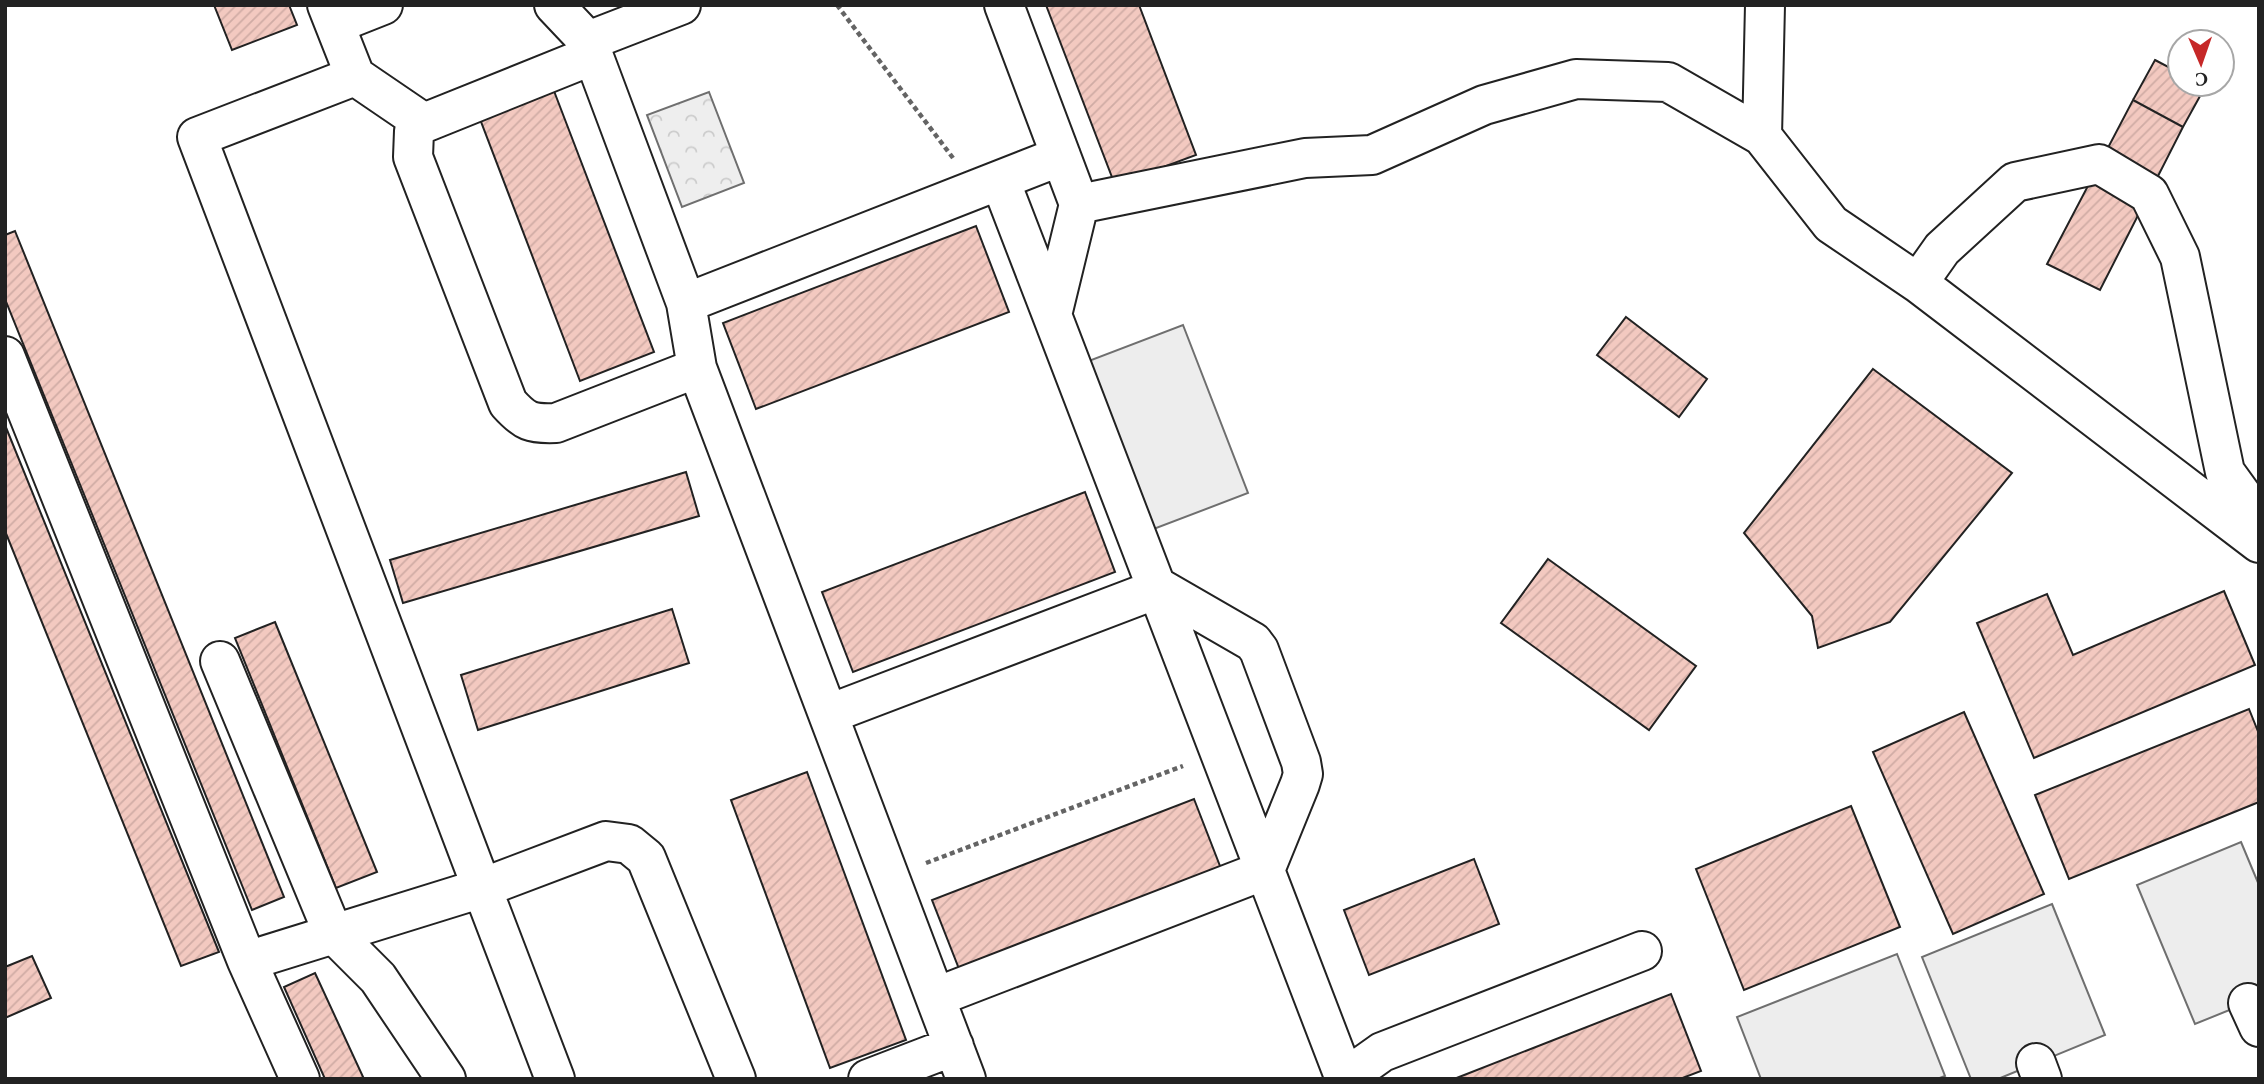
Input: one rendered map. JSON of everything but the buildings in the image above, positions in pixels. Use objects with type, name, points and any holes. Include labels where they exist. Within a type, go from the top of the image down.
[{"type":"street","points":[[383,5],[331,15],[355,76],[424,123]]},
{"type":"street","points":[[554,5],[590,48],[687,303],[697,368],[960,1062],[868,1079]]},
{"type":"street","points":[[681,5],[424,123],[414,131],[413,157],[508,403],[520,417],[538,424],[556,423],[697,368]]},
{"type":"street","points":[[1004,5],[1079,204],[1052,315]]},
{"type":"street","points":[[1762,136],[1765,5]]},
{"type":"street","points":[[355,76],[197,137],[555,1079]]},
{"type":"street","points":[[1079,204],[1305,158],[1372,155],[1484,105],[1576,79],[1668,82],[1762,136],[1831,224],[1918,282],[2259,544]]},
{"type":"street","points":[[687,303],[1060,156]]},
{"type":"street","points":[[1918,282],[1942,249],[2015,183],[2099,164],[2149,194],[2180,257],[2225,472],[2259,519]]},
{"type":"street","points":[[989,184],[1052,315],[1345,1079],[1382,1052],[1642,951]]},
{"type":"street","points":[[5,356],[247,961],[300,1079]]},
{"type":"street","points":[[828,714],[1157,587]]},
{"type":"street","points":[[936,998],[1265,870],[1303,774],[1301,762],[1259,650],[1253,642],[1157,587]]},
{"type":"street","points":[[220,662],[333,933],[378,978],[446,1079]]},
{"type":"street","points":[[247,961],[482,888],[606,841],[629,844],[646,858],[736,1079]]},
{"type":"path","points":[[837,5],[989,184]]},
{"type":"path","points":[[890,877],[1220,752]]},
{"type":"green space","points":[[709,92],[744,183],[682,207],[647,115]]},
{"type":"shaded area","points":[[1183,325],[1248,493],[1151,530],[1086,362]]},
{"type":"shaded area","points":[[2241,842],[2259,885],[2259,998],[2195,1024],[2137,885]]},
{"type":"shaded area","points":[[2052,904],[2105,1035],[1998,1079],[1971,1079],[1922,957]]},
{"type":"shaded area","points":[[1897,954],[1945,1076],[1937,1079],[1761,1079],[1737,1017]]}]
